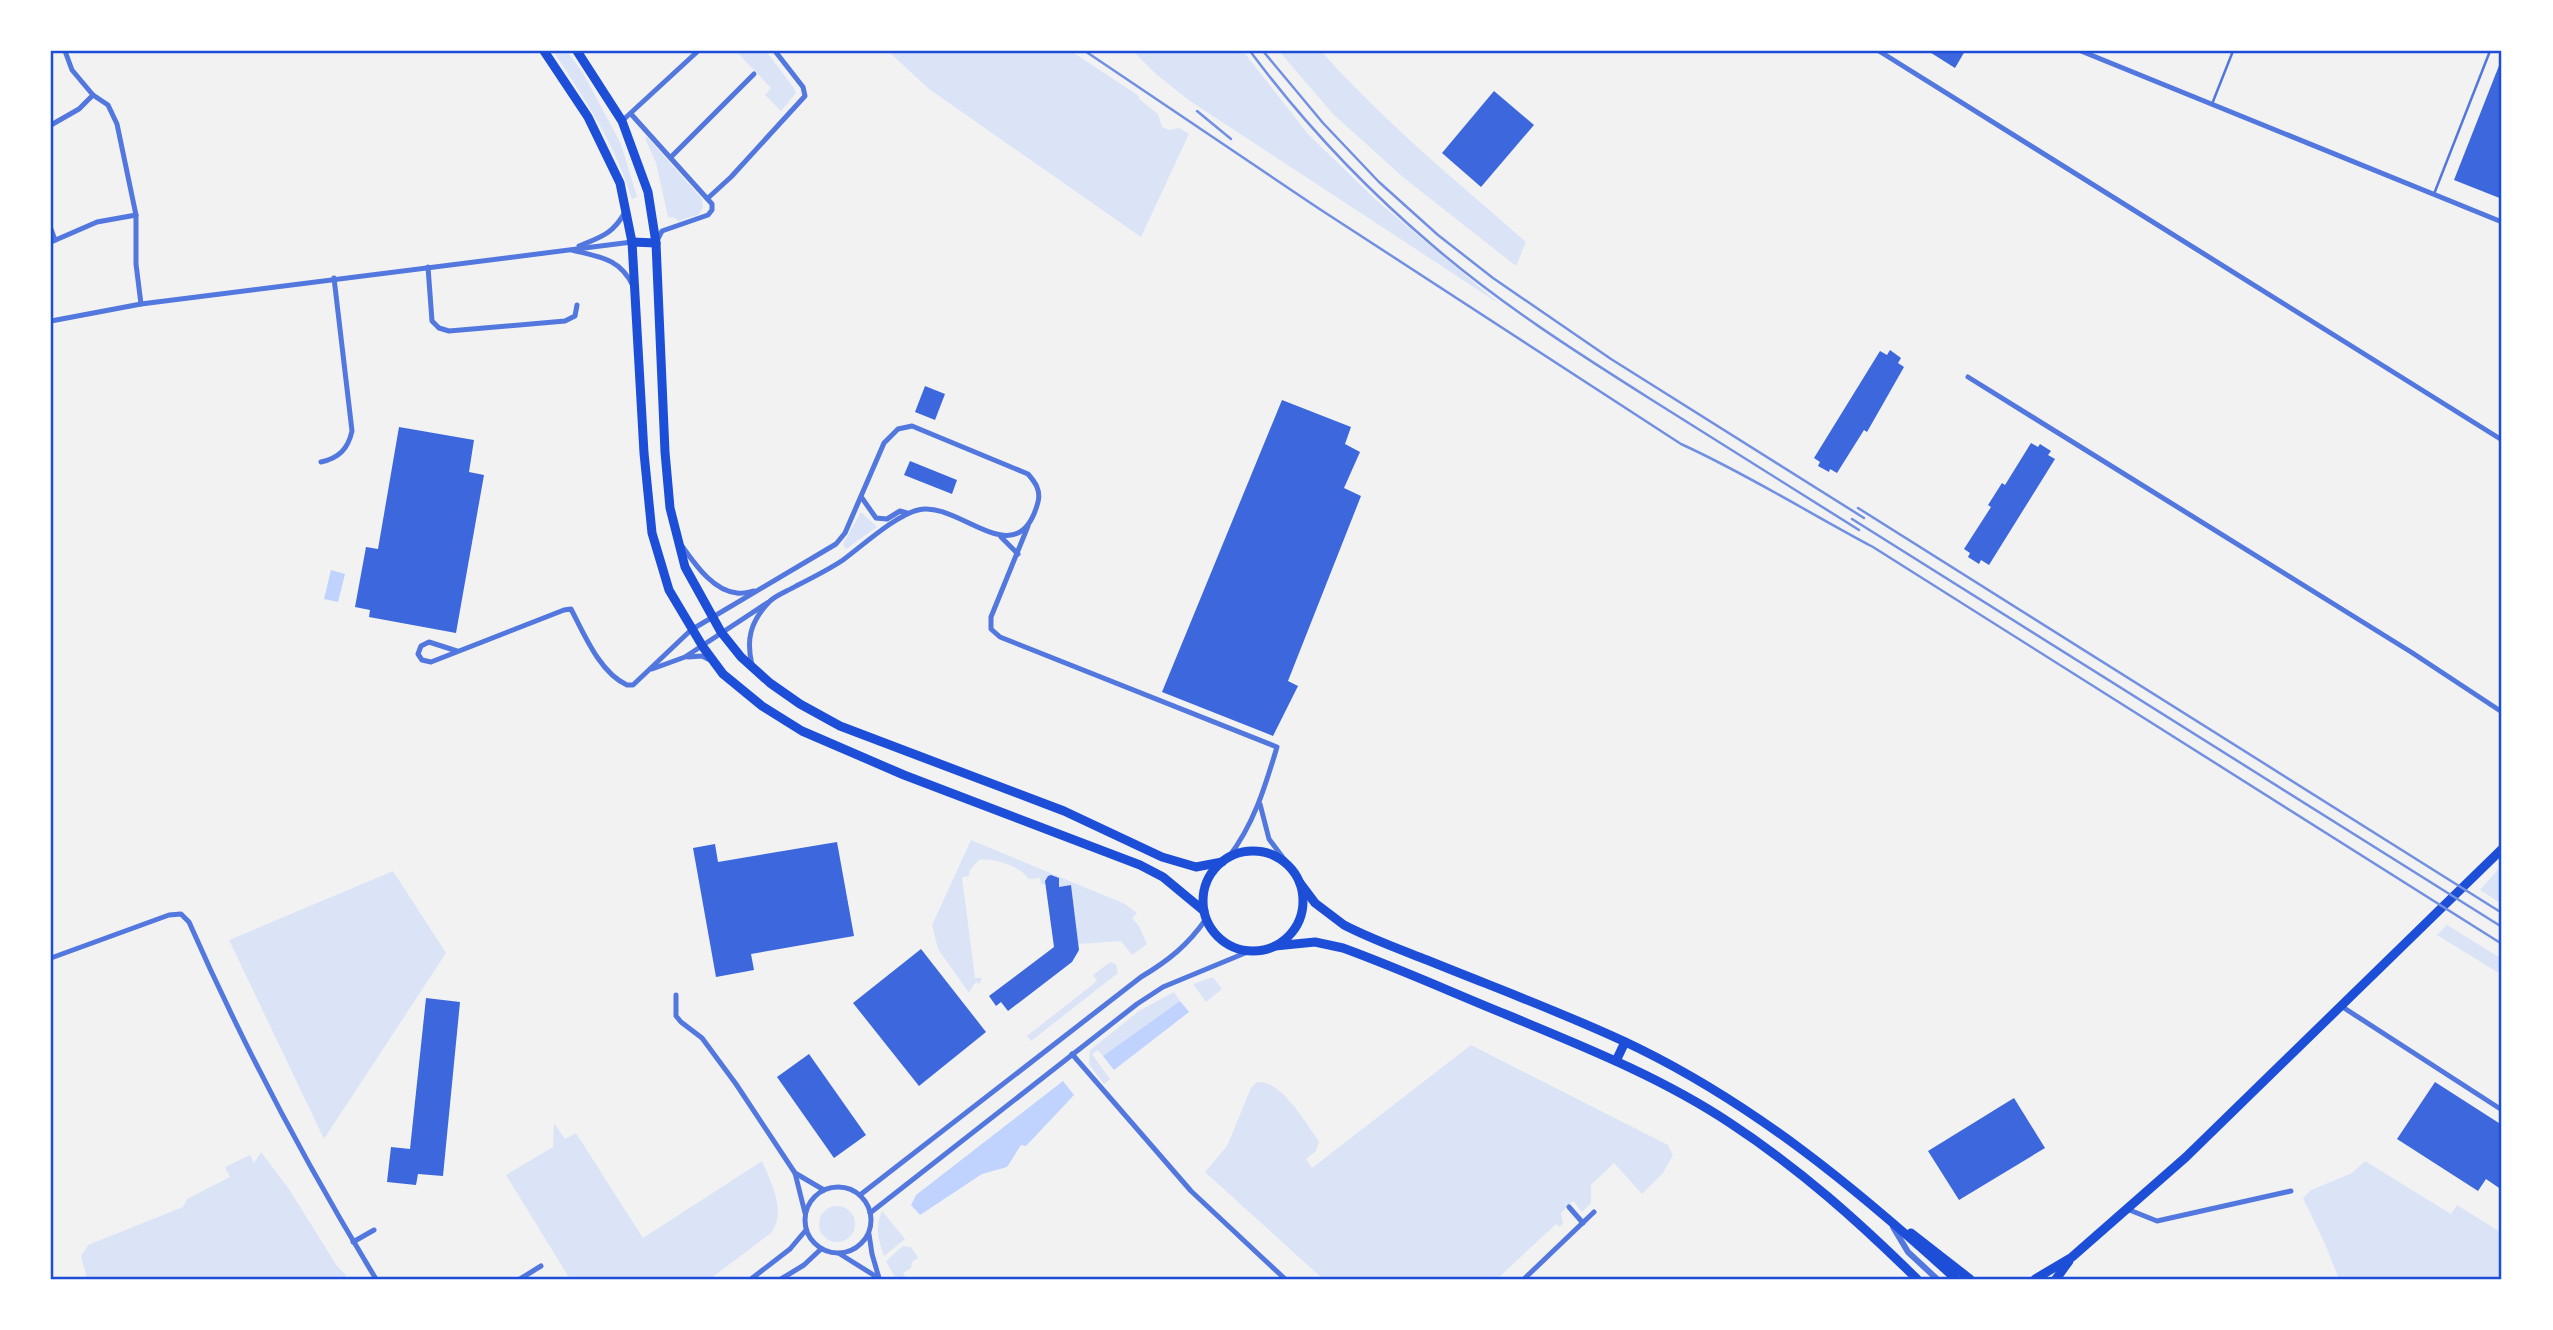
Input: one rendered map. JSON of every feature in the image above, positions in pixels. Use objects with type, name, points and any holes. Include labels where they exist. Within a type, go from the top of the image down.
[{"type":"highway","points":[[544,51],[588,117],[620,183],[632,242],[643,453],[652,533],[669,590],[702,647],[723,674],[762,706],[803,731],[904,775],[1140,865],[1163,877],[1205,915]]},
{"type":"highway","points":[[577,51],[622,121],[648,192],[656,243],[670,508],[685,568],[721,632],[752,667],[800,704],[840,726],[1064,811],[1162,857],[1196,867],[1243,852],[1261,852],[1277,857],[1290,867],[1315,903],[1355,931],[1625,1042],[1685,1073],[1756,1115],[1830,1169],[1956,1279]]},
{"type":"highway","points":[[632,242],[656,243]]},
{"type":"highway","points":[[2036,1279],[2072,1257],[2186,1157],[2502,849]]},
{"type":"highway","points":[[1224,860],[1212,872],[1203,897],[1205,915],[1213,932],[1224,942],[1250,951],[1315,942],[1343,948],[1616,1061],[1681,1094],[1778,1155],[1857,1220],[1917,1279]]},
{"type":"highway","points":[[1275,946],[1296,926],[1302,912],[1300,883]]},
{"type":"highway","points":[[1616,1061],[1625,1042]]},
{"type":"highway","points":[[1886,1216],[1925,1242],[1970,1279]]},
{"type":"highway","points":[[2056,1279],[2072,1257]]},
{"type":"street","points":[[65,51],[72,70],[93,95],[108,105],[117,124],[136,215],[136,264],[141,304]]},
{"type":"street","points":[[622,121],[698,51]]},
{"type":"street","points":[[708,198],[731,177],[805,96],[803,87],[775,51]]},
{"type":"street","points":[[1879,51],[2502,440]]},
{"type":"street","points":[[2081,51],[2502,222]]},
{"type":"street","points":[[671,157],[754,74]]},
{"type":"street","points":[[51,125],[79,109],[93,95]]},
{"type":"street","points":[[631,114],[708,198],[712,210],[708,215],[662,231],[656,243]]},
{"type":"street","points":[[569,250],[603,237],[615,229],[626,211]]},
{"type":"street","points":[[51,229],[53,241],[97,222],[136,215]]},
{"type":"street","points":[[51,321],[141,304],[632,242]]},
{"type":"street","points":[[569,250],[611,260],[628,275],[635,291]]},
{"type":"street","points":[[428,267],[432,321],[439,328],[449,331],[565,321],[575,316],[577,304]]},
{"type":"street","points":[[321,462],[333,459],[343,452],[349,444],[352,431],[334,278]]},
{"type":"street","points":[[1968,377],[2411,652],[2502,712]]},
{"type":"street","points":[[457,651],[429,642],[421,646],[418,653],[422,660],[431,662],[571,609],[592,647],[615,677],[627,685],[633,685],[691,630],[836,544],[845,533],[862,498],[884,443],[898,429],[912,426],[1028,474],[1036,483],[1039,494],[1031,520],[991,617],[991,629],[1000,636],[1035,651],[1278,747],[1260,804],[1240,842],[1224,860]]},
{"type":"street","points":[[862,498],[876,518],[887,519],[900,511],[907,513]]},
{"type":"street","points":[[649,670],[685,657],[702,647],[770,601],[839,562],[907,513],[921,509],[936,511],[1001,537],[1018,554]]},
{"type":"street","points":[[1001,537],[1021,531],[1031,520]]},
{"type":"street","points":[[678,540],[698,567],[719,586],[736,594],[757,591]]},
{"type":"street","points":[[752,667],[748,649],[749,634],[770,601]]},
{"type":"street","points":[[685,657],[702,656],[715,663]]},
{"type":"street","points":[[1260,804],[1269,839],[1290,867]]},
{"type":"street","points":[[51,958],[169,915],[181,914],[188,922],[310,1169],[376,1279]]},
{"type":"street","points":[[860,1195],[1141,977],[1169,961],[1191,941],[1205,915]]},
{"type":"street","points":[[870,1213],[1137,1004],[1163,987],[1250,951]]},
{"type":"street","points":[[676,995],[676,1016],[702,1038],[795,1173],[805,1213],[806,1230],[814,1244],[821,1249],[840,1254],[880,1279]]},
{"type":"street","points":[[2341,1006],[2502,1110]]},
{"type":"street","points":[[1072,1054],[1191,1191],[1285,1279]]},
{"type":"street","points":[[795,1173],[824,1190]]},
{"type":"street","points":[[805,1213],[812,1198],[824,1190],[840,1187],[860,1195],[870,1213],[872,1254],[880,1279]]},
{"type":"street","points":[[2127,1209],[2157,1221],[2291,1191]]},
{"type":"street","points":[[1569,1207],[1583,1223]]},
{"type":"street","points":[[1524,1279],[1594,1212]]},
{"type":"street","points":[[1886,1216],[1908,1252],[1937,1279]]},
{"type":"street","points":[[353,1242],[374,1230]]},
{"type":"street","points":[[751,1279],[790,1249],[806,1230]]},
{"type":"street","points":[[840,1254],[858,1247],[869,1232]]},
{"type":"street","points":[[781,1279],[804,1265],[821,1249]]},
{"type":"street","points":[[520,1279],[541,1266]]},
{"type":"lane","points":[[2212,104],[2233,51]]},
{"type":"lane","points":[[2434,194],[2490,51]]},
{"type":"shaded area","points":[[553,51],[567,51],[583,73],[621,144],[637,197],[632,199],[607,139]]},
{"type":"shaded area","points":[[736,51],[766,51],[794,88],[796,93],[781,111],[765,95],[771,88]]},
{"type":"shaded area","points":[[888,51],[1071,51],[1139,96],[1139,99],[1158,114],[1162,127],[1169,130],[1179,128],[1189,134],[1141,237],[929,89]]},
{"type":"shaded area","points":[[1133,51],[1243,51],[1308,134],[1376,200],[1501,305],[1190,101],[1157,75]]},
{"type":"shaded area","points":[[1279,51],[1321,51],[1394,126],[1526,242],[1516,266],[1404,178],[1333,114]]},
{"type":"shaded area","points":[[647,137],[702,199],[703,208],[698,215],[678,221],[668,217],[656,163],[645,138]]},
{"type":"shaded area","points":[[861,512],[877,527],[846,549],[843,544]]},
{"type":"shaded area","points":[[971,840],[1125,904],[1137,913],[1132,918],[1147,944],[1132,955],[1121,941],[1078,944],[1071,885],[1059,887],[1059,878],[1051,875],[1046,878],[1046,884],[1041,884],[1040,878],[1029,879],[1007,864],[979,860],[970,870],[969,876],[962,877],[975,978],[982,978],[979,985],[978,982],[974,984],[969,993],[938,949],[932,925]]},
{"type":"shaded area","points":[[2502,865],[2502,904],[2480,890]]},
{"type":"shaded area","points":[[393,871],[446,953],[324,1139],[229,940]]},
{"type":"shaded area","points":[[2447,925],[2502,959],[2502,975],[2437,935]]},
{"type":"shaded area","points":[[1110,962],[1116,964],[1118,973],[1031,1041],[1027,1036],[1097,981],[1093,975]]},
{"type":"shaded area","points":[[1213,977],[1222,989],[1206,1002],[1193,984]]},
{"type":"shaded area","points":[[1174,992],[1180,1001],[1103,1056],[1098,1050],[1092,1054],[1110,1079],[1104,1084],[1089,1064],[1090,1050],[1139,1011]]},
{"type":"shaded area","points":[[1471,1045],[1668,1145],[1673,1155],[1663,1173],[1642,1194],[1614,1163],[1591,1185],[1591,1203],[1582,1212],[1573,1201],[1561,1213],[1563,1223],[1560,1227],[1556,1224],[1497,1279],[1323,1279],[1205,1172],[1227,1146],[1251,1088],[1257,1082],[1266,1083],[1284,1095],[1319,1141],[1316,1151],[1306,1159],[1312,1168]]},
{"type":"shaded area","points":[[554,1123],[565,1139],[576,1133],[643,1238],[762,1161],[776,1197],[776,1225],[771,1233],[710,1279],[570,1279],[506,1175],[553,1147]]},
{"type":"shaded area","points":[[261,1152],[289,1189],[337,1266],[346,1275],[344,1279],[87,1279],[81,1256],[88,1245],[183,1207],[187,1199],[230,1177],[225,1167],[250,1155],[254,1163]]},
{"type":"shaded area","points":[[2365,1161],[2451,1214],[2457,1205],[2502,1233],[2502,1279],[2339,1279],[2303,1198],[2311,1190],[2352,1173]]},
{"type":"shaded area","points":[[837,1206],[849,1212],[855,1224],[849,1236],[837,1242],[825,1236],[819,1224],[825,1212]]},
{"type":"shaded area","points":[[882,1211],[905,1239],[884,1256],[878,1234]]},
{"type":"shaded area","points":[[903,1246],[911,1247],[918,1258],[912,1262],[911,1268],[903,1273],[907,1279],[896,1279],[886,1261]]},
{"type":"water","points":[[331,570],[345,574],[338,602],[324,599]]},
{"type":"water","points":[[1180,1001],[1189,1012],[1114,1070],[1103,1056]]},
{"type":"water","points":[[1063,1081],[1074,1095],[1026,1146],[1021,1145],[1007,1167],[982,1174],[920,1215],[911,1205],[916,1195]]},
{"type":"building","points":[[1928,51],[1965,51],[1955,68]]},
{"type":"building","points":[[2502,58],[2502,199],[2454,180]]},
{"type":"building","points":[[1494,91],[1534,125],[1481,187],[1442,153]]},
{"type":"building","points":[[1890,350],[1901,358],[1898,363],[1904,367],[1867,432],[1864,430],[1837,473],[1818,466],[1820,462],[1814,458],[1880,351],[1887,355]]},
{"type":"building","points":[[925,386],[945,394],[935,420],[915,412]]},
{"type":"building","points":[[1282,400],[1351,427],[1345,444],[1360,452],[1344,488],[1361,496],[1288,681],[1298,686],[1273,736],[1162,692]]},
{"type":"building","points":[[399,427],[474,440],[469,472],[484,475],[456,633],[369,617],[370,610],[355,607],[366,547],[378,549]]},
{"type":"building","points":[[2031,443],[2038,447],[2040,444],[2051,451],[2048,455],[2055,459],[1989,565],[1981,560],[1979,564],[1968,557],[1970,553],[1964,549],[1991,507],[1988,505],[2002,483],[2005,485]]},
{"type":"building","points":[[910,461],[957,480],[952,494],[904,475]]},
{"type":"building","points":[[837,842],[854,936],[751,954],[754,970],[716,977],[693,848],[715,844],[718,862]]},
{"type":"building","points":[[1051,875],[1059,878],[1059,887],[1071,885],[1079,950],[1072,962],[1008,1011],[1001,1002],[996,1006],[989,996],[1054,947],[1045,881]]},
{"type":"building","points":[[921,949],[986,1032],[919,1086],[853,1003]]},
{"type":"building","points":[[426,998],[460,1002],[443,1176],[418,1174],[416,1185],[387,1182],[391,1147],[410,1149]]},
{"type":"building","points":[[809,1054],[866,1135],[834,1158],[777,1077]]},
{"type":"building","points":[[2435,1082],[2502,1125],[2502,1190],[2486,1179],[2478,1191],[2397,1139]]},
{"type":"building","points":[[2014,1098],[2045,1148],[1959,1200],[1928,1151]]},
{"type":"railway","points":[[1085,51],[1318,208],[1681,444],[1873,547],[2502,944]]},
{"type":"railway","points":[[1250,51],[1291,103],[1335,152],[1382,200],[1457,266],[1567,345],[1859,530]]},
{"type":"railway","points":[[1263,51],[1323,123],[1379,182],[1438,235],[1493,278],[1611,359],[1864,518]]},
{"type":"railway","points":[[1197,111],[1231,139]]},
{"type":"railway","points":[[1858,508],[2502,913]]},
{"type":"railway","points":[[1852,519],[2502,927]]}]
